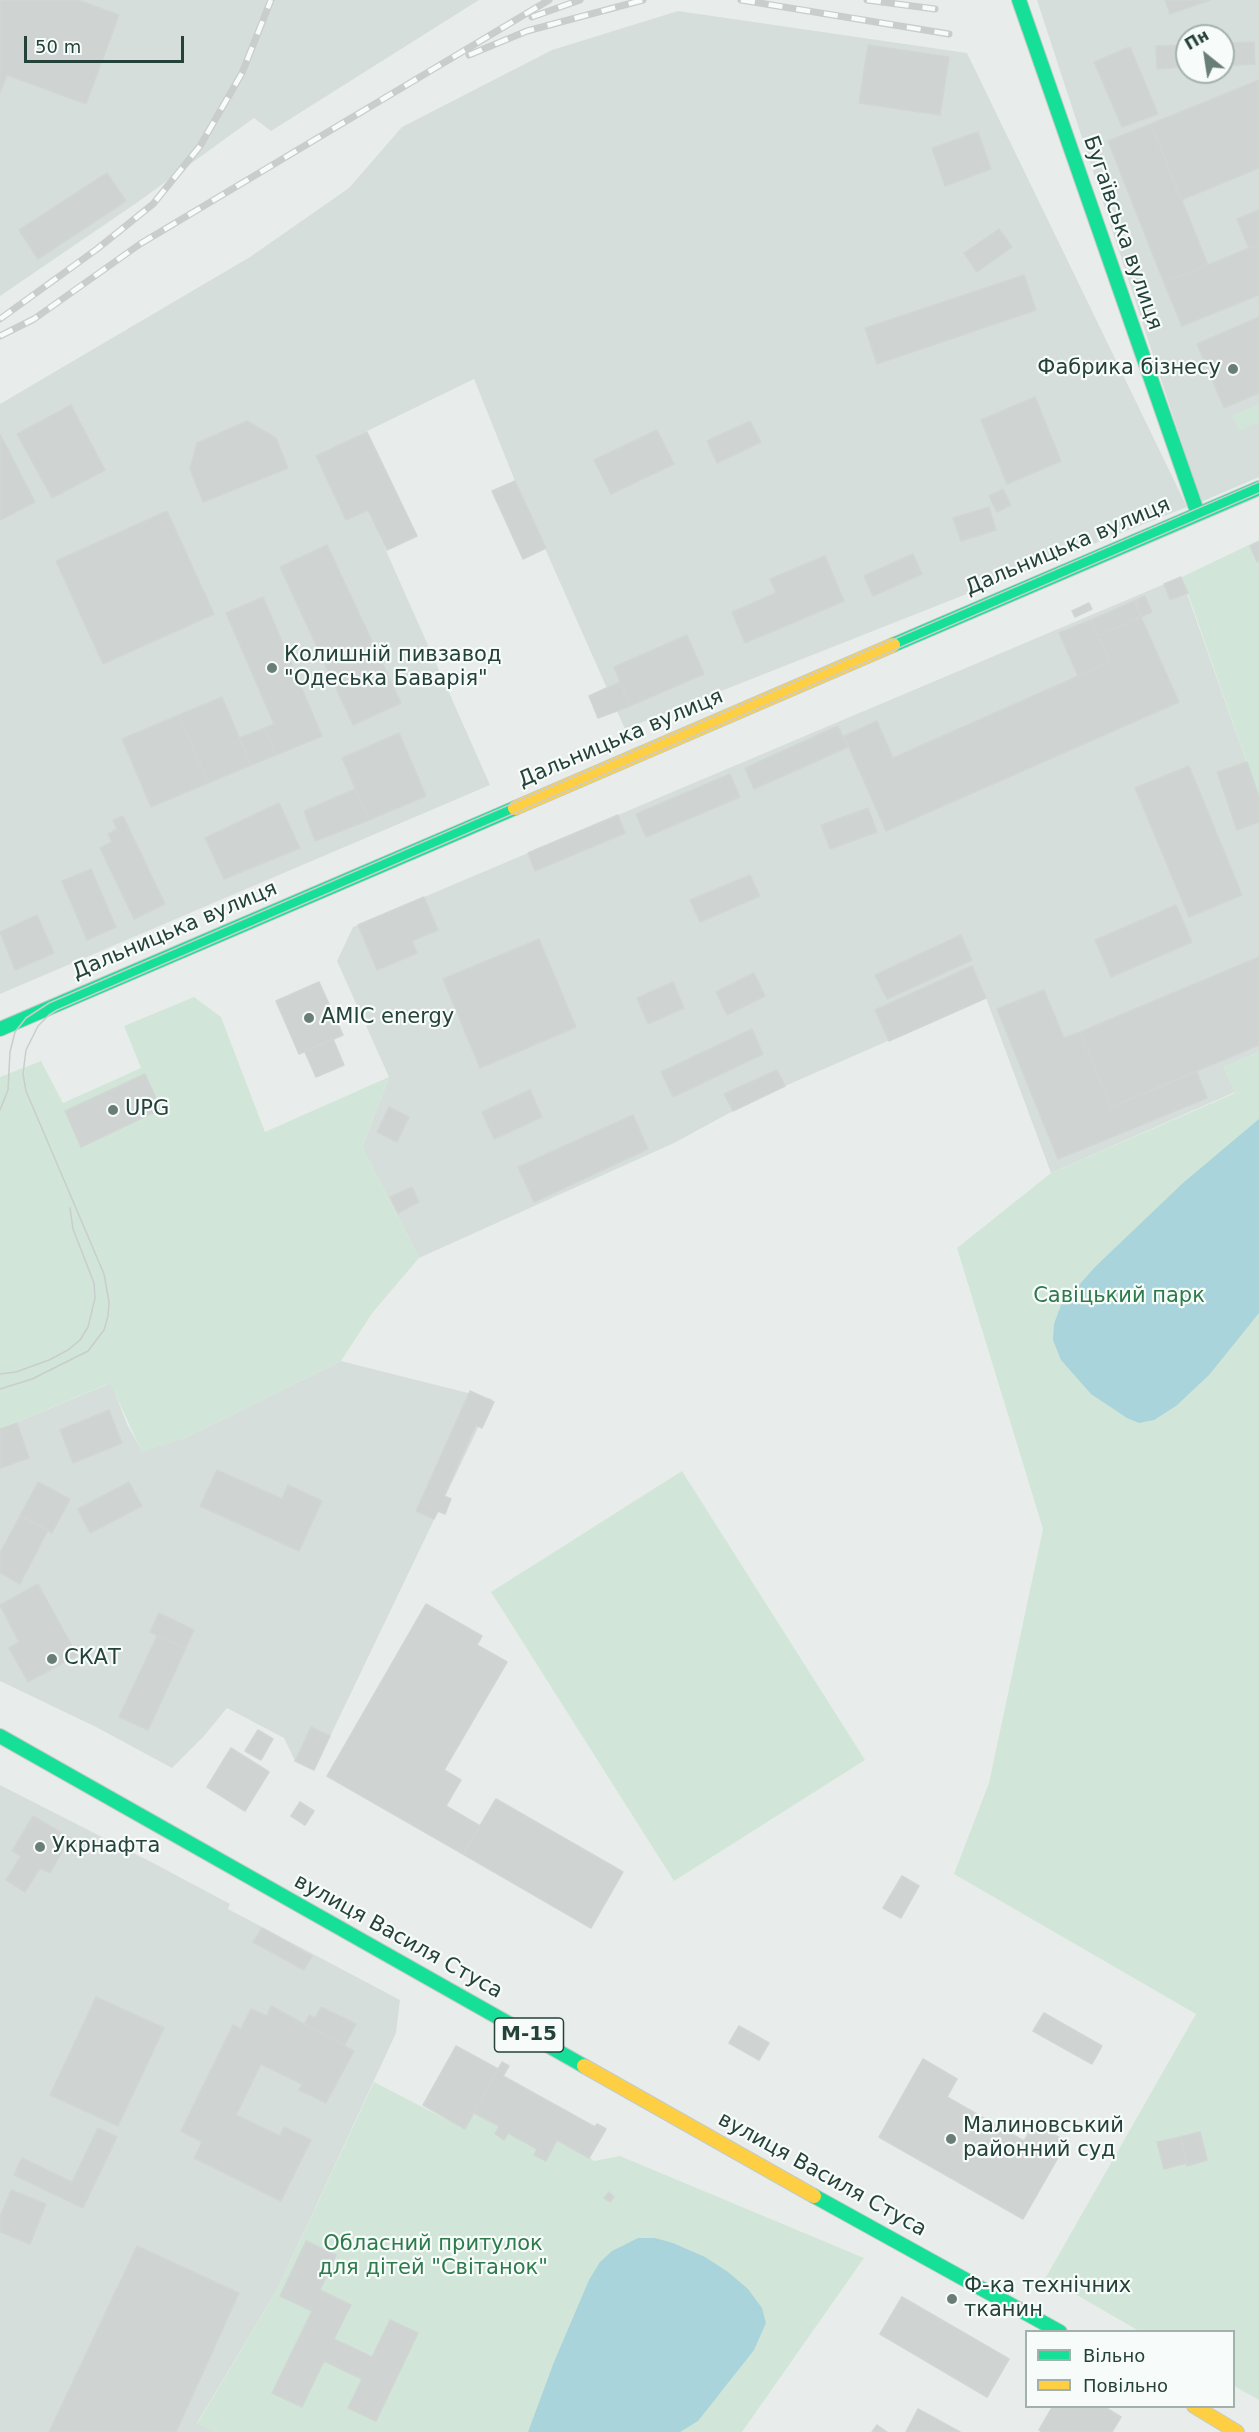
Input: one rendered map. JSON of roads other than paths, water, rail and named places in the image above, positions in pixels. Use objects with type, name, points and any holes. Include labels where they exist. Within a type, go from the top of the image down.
[{"type":"main road","name":"Бугаївська вулиця","points":[[1019,0],[1198,514]]},
{"type":"main road","name":"Дальницька вулиця","points":[[0,1029],[1259,488]]},
{"type":"main road","name":"вулиця Василя Стуса","points":[[0,1736],[899,2244],[1058,2330]]},
{"type":"main road","points":[[1197,2408],[1237,2432]]},
{"type":"water","points":[[1259,1119],[1259,1313],[1209,1375],[1176,1406],[1154,1420],[1139,1423],[1127,1418],[1091,1394],[1061,1360],[1053,1340],[1054,1324],[1061,1305],[1096,1266],[1183,1183]]},
{"type":"water","points":[[638,2238],[655,2238],[673,2243],[705,2257],[748,2289],[762,2308],[766,2323],[754,2350],[698,2421],[680,2432],[528,2432],[554,2362],[589,2280],[600,2262],[612,2251]]},
{"type":"tram line","points":[[0,1110],[8,1090],[10,1052],[15,1032],[26,1018],[49,1003],[1259,482]]},
{"type":"tram line","points":[[0,1389],[32,1379],[88,1351],[104,1330],[108,1316],[109,1302],[104,1274],[26,1091],[23,1074],[26,1050],[38,1026],[49,1015],[1259,493]]},
{"type":"tram line","points":[[0,1374],[16,1372],[49,1360],[68,1350],[80,1340],[88,1327],[95,1298],[94,1283],[73,1229],[70,1208]]},
{"type":"railway","points":[[0,319],[97,249],[153,204],[200,146],[242,73],[271,0]]},
{"type":"railway","points":[[0,336],[34,319],[140,244],[549,0]]},
{"type":"railway","points":[[532,17],[580,0]]},
{"type":"railway","points":[[469,55],[527,31],[643,0]]},
{"type":"railway","points":[[741,0],[949,34]]},
{"type":"railway","points":[[867,0],[935,9]]},
{"type":"place","name":"Фабрика бізнесу","points":[[1233,369]]},
{"type":"place","name":"Колишній пивзавод \"Одеська Баварія\"","points":[[272,668]]},
{"type":"place","name":"AMIC energy","points":[[309,1018]]},
{"type":"place","name":"UPG","points":[[113,1110]]},
{"type":"place","name":"СКАТ","points":[[52,1659]]},
{"type":"place","name":"Укрнафта","points":[[40,1847]]},
{"type":"place","name":"Малиновський районний суд","points":[[951,2139]]},
{"type":"place","name":"Ф-ка технічних тканин","points":[[952,2299]]},
{"type":"park label","name":"Савіцький парк","points":[[1119,1297]]},
{"type":"park label","name":"Обласний притулок для дітей \"Світанок\"","points":[[433,2257]]}]
